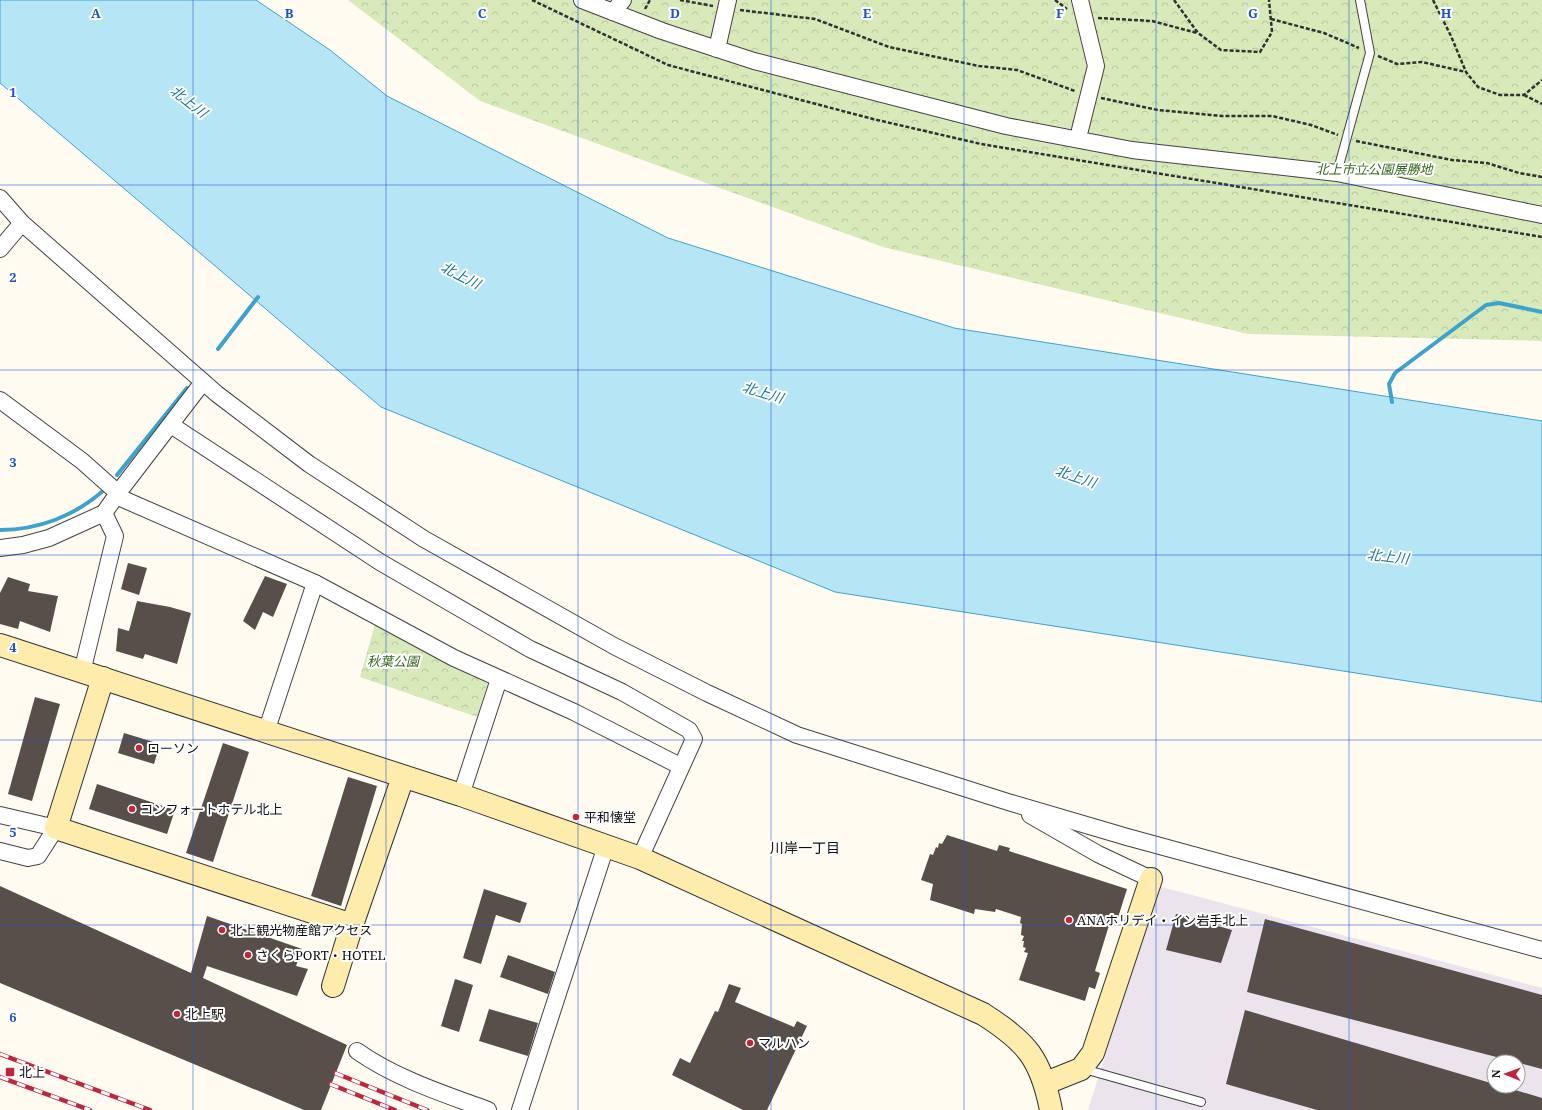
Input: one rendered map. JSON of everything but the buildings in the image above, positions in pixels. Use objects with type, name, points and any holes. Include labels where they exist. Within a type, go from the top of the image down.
[{"type":"street","points":[[582,0],[618,6],[662,31],[754,61],[883,96],[1006,126],[1132,150],[1337,173],[1542,215]]},
{"type":"street","points":[[1080,0],[1096,66],[1080,130]]},
{"type":"street","points":[[717,49],[727,4]]},
{"type":"street","points":[[0,198],[22,223],[203,382],[298,456],[424,539],[614,646],[707,693],[797,735],[1008,802],[1142,841],[1542,950]]},
{"type":"street","points":[[0,249],[22,223]]},
{"type":"street","points":[[0,400],[82,461],[118,493],[203,382]]},
{"type":"street","points":[[171,425],[380,562],[530,649],[622,692],[689,730],[694,739],[680,766],[640,858]]},
{"type":"street","points":[[0,548],[23,545],[49,538],[104,513],[116,496],[315,583],[454,658],[574,712],[680,766]]},
{"type":"street","points":[[82,672],[115,536],[104,513]]},
{"type":"street","points":[[266,732],[315,583]]},
{"type":"street","points":[[0,645],[461,795],[640,858],[983,1014],[1011,1032],[1032,1055],[1046,1083],[1051,1110]]},
{"type":"street","points":[[0,851],[28,858],[38,856],[56,828],[103,678]]},
{"type":"street","points":[[461,795],[499,679]]},
{"type":"street","points":[[333,986],[352,925],[403,777]]},
{"type":"street","points":[[1008,802],[1098,854],[1151,879],[1093,1053],[1081,1069],[1046,1083]]},
{"type":"street","points":[[0,815],[56,828],[352,925]]},
{"type":"street","points":[[520,1110],[606,846]]},
{"type":"street","points":[[357,1051],[416,1083],[488,1110]]},
{"type":"lane","points":[[1337,173],[1348,139],[1370,53],[1360,0]]},
{"type":"lane","points":[[1081,1069],[1201,1102]]},
{"type":"path","points":[[680,0],[727,4],[815,19],[889,47],[979,66],[1017,70],[1089,96],[1158,110],[1222,116],[1272,116],[1311,125],[1348,139],[1452,160],[1487,163],[1519,173],[1542,177]]},
{"type":"path","points":[[1174,0],[1198,33],[1221,50],[1260,52],[1272,32],[1269,0]]},
{"type":"path","points":[[1432,0],[1451,36],[1466,72],[1478,87],[1500,95],[1524,95],[1542,104]]},
{"type":"path","points":[[1090,17],[1152,21],[1198,33]]},
{"type":"path","points":[[1524,95],[1542,80]]},
{"type":"shaded area","points":[[1158,886],[1542,988],[1542,1110],[1088,1110]]},
{"type":"green space","name":"北上市立公園展勝地","points":[[348,0],[1542,0],[1542,341],[1248,334],[883,247],[480,101]]},
{"type":"green space","name":"秋葉公園","points":[[376,621],[488,682],[477,717],[360,677]]},
{"type":"water","name":"北上川","points":[[0,0],[256,0],[330,50],[387,96],[668,238],[954,328],[1542,421],[1542,702],[835,592],[381,407],[0,83]]},
{"type":"waterway","points":[[218,349],[258,297]]},
{"type":"waterway","points":[[1392,402],[1389,384],[1395,373],[1486,305],[1499,303],[1542,312]]},
{"type":"waterway","points":[[117,475],[187,388]]},
{"type":"waterway","points":[[0,530],[28,527],[55,520],[81,507],[104,490]]},
{"type":"railway","points":[[0,1054],[150,1110]]},
{"type":"railway","points":[[335,1073],[427,1110]]},
{"type":"railway","points":[[0,1077],[90,1110]]},
{"type":"railway","points":[[330,1084],[395,1110]]},
{"type":"place","name":"ローソン","points":[[139,748]]},
{"type":"place","name":"コンフォートホテル北上","points":[[132,809]]},
{"type":"place","name":"平和懐堂","points":[[576,817]]},
{"type":"place","name":"ANAホリデイ・イン岩手北上","points":[[1069,920]]},
{"type":"place","name":"北上観光物産館アクセス","points":[[222,930]]},
{"type":"place","name":"さくらPORT・HOTEL","points":[[248,955]]},
{"type":"place","name":"北上駅","points":[[177,1014]]},
{"type":"place","name":"マルハン","points":[[750,1043]]},
{"type":"place","name":"北上","points":[[10,1072]]},
{"type":"district","name":"川岸一丁目","points":[[805,847]]}]
